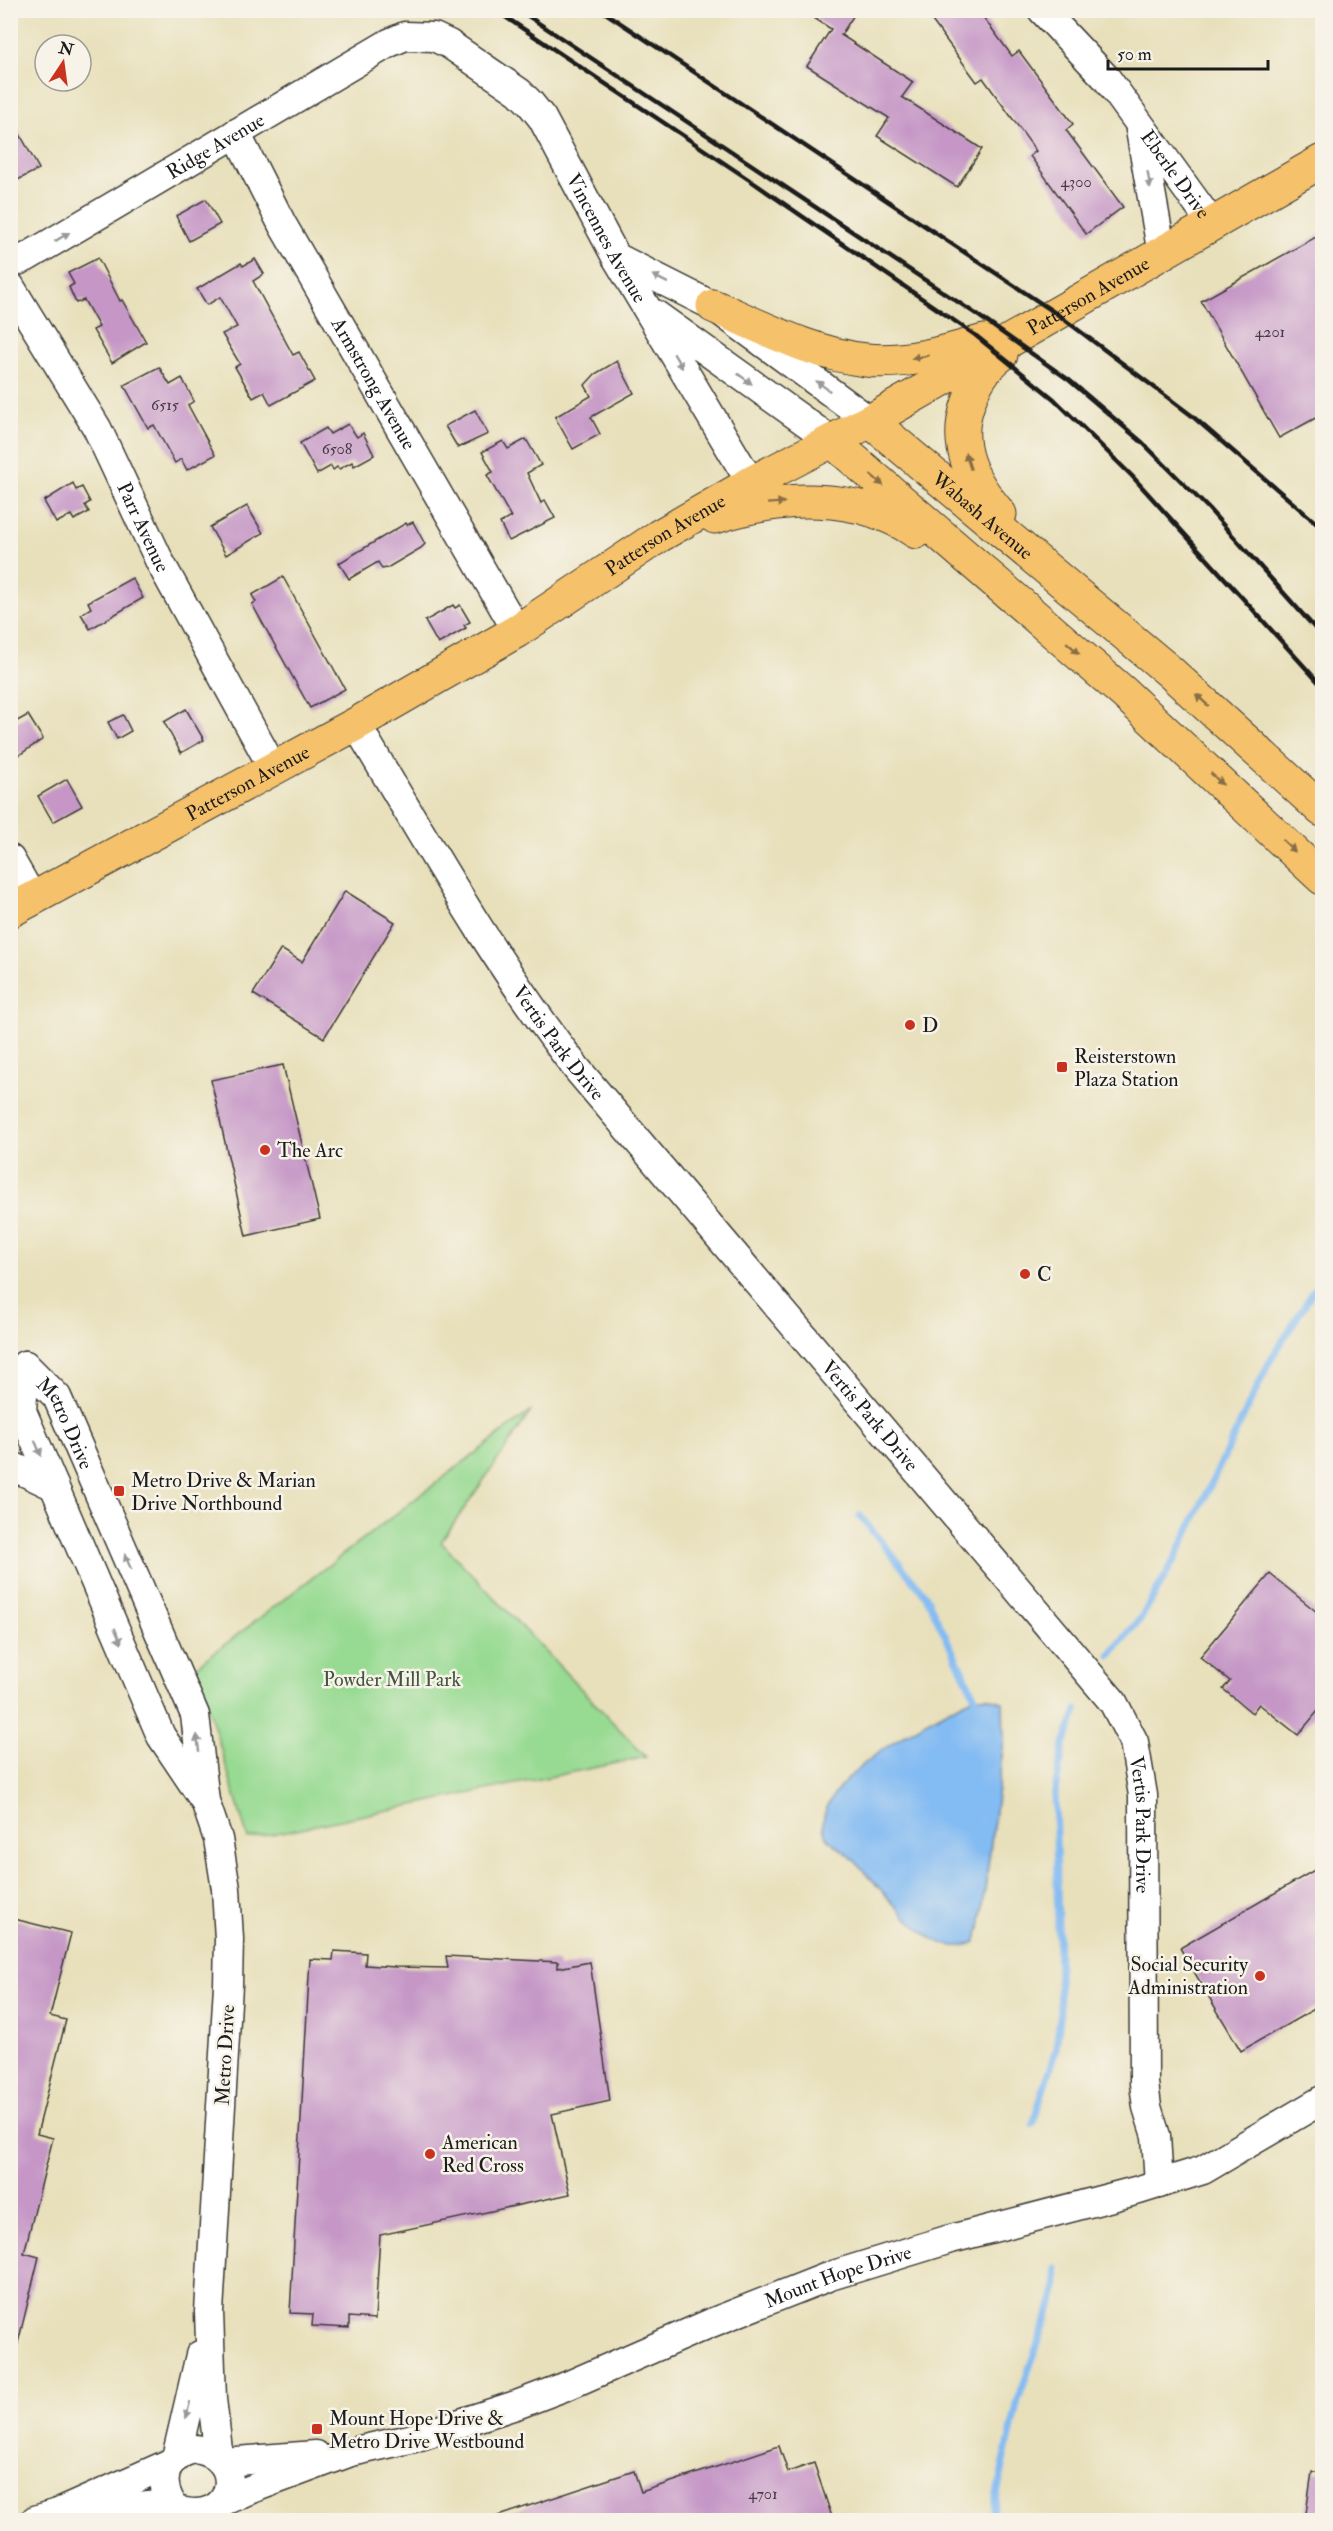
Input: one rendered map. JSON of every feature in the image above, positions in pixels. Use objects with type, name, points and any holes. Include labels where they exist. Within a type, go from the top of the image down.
[{"type":"main road","name":"Patterson Avenue","points":[[22,905],[356,724],[517,631],[659,536],[751,483],[870,420],[1323,161]]},
{"type":"main road","points":[[713,306],[791,339],[837,355],[867,360],[906,359],[945,352],[1037,325]]},
{"type":"main road","points":[[1037,325],[988,365],[975,382],[964,417],[962,436],[966,461],[978,486],[1053,574]]},
{"type":"main road","name":"Wabash Avenue","points":[[870,420],[1169,671],[1323,810]]},
{"type":"main road","points":[[832,441],[1124,693],[1323,878]]},
{"type":"main road","points":[[659,536],[718,516],[768,503],[825,501],[875,510],[912,529],[1029,609]]},
{"type":"street","name":"Eberle Drive","points":[[1042,10],[1107,79],[1212,224]]},
{"type":"street","name":"Ridge Avenue","points":[[10,264],[27,257],[388,43],[405,36],[421,35]]},
{"type":"street","name":"Vincennes Avenue","points":[[421,35],[434,37],[449,44],[519,92],[542,118],[616,257],[751,483]]},
{"type":"street","name":"Eberle Drive","points":[[1139,122],[1162,254]]},
{"type":"street","name":"Armstrong Avenue","points":[[236,133],[282,224],[517,631]]},
{"type":"street","name":"Wabash Avenue","points":[[616,257],[713,306],[870,420]]},
{"type":"street","name":"Parr Avenue","points":[[10,286],[97,428],[160,561],[274,770]]},
{"type":"street","points":[[646,308],[832,441]]},
{"type":"street","name":"Vertis Park Drive","points":[[356,724],[479,929],[545,1028],[577,1069],[1113,1702],[1134,1742],[1143,1795],[1144,2083],[1147,2107],[1156,2136],[1159,2184]]},
{"type":"street","points":[[10,859],[22,905]]},
{"type":"street","name":"Metro Drive","points":[[18,1369],[57,1397],[195,1715],[205,1801],[218,1839],[226,1888],[229,1939],[220,2137],[208,2312],[213,2406],[220,2460]]},
{"type":"street","name":"Metro Drive","points":[[18,1369],[16,1414],[54,1486],[161,1736],[205,1801]]},
{"type":"street","points":[[16,1414],[57,1397]]},
{"type":"street","points":[[10,1465],[54,1486]]},
{"type":"street","name":"Mount Hope Drive","points":[[213,2512],[249,2490],[351,2452],[414,2438],[519,2404],[569,2385],[722,2318],[840,2272],[947,2240],[1159,2184],[1203,2170],[1323,2100]]},
{"type":"street","name":"Metro Drive","points":[[172,2461],[190,2404],[208,2312]]},
{"type":"street","points":[[194,2449],[205,2450],[220,2460],[229,2476],[228,2489],[213,2512],[195,2515],[174,2511],[47,2517],[172,2461],[183,2452],[194,2449]]},
{"type":"street","name":"Mount Hope Drive","points":[[220,2460],[351,2452]]},
{"type":"street","points":[[172,2461],[164,2488],[174,2511]]},
{"type":"green space","name":"Powder Mill Park","points":[[532,1410],[441,1542],[646,1757],[248,1839],[194,1668]]},
{"type":"water","points":[[975,1697],[987,1697],[1003,1702],[1004,1741],[980,1929],[975,1942],[964,1946],[953,1946],[937,1941],[920,1930],[851,1857],[829,1840],[823,1824],[828,1805],[842,1786],[861,1767],[884,1748],[910,1732]]},
{"type":"building","points":[[802,10],[857,10],[841,35],[913,82],[902,97],[982,149],[957,187],[877,136],[889,118],[807,66],[831,29]]},
{"type":"building","points":[[924,10],[978,10],[1012,56],[1019,51],[1073,124],[1066,130],[1123,207],[1086,234],[1030,156],[1036,151],[983,78],[977,82]]},
{"type":"building","points":[[10,116],[39,169],[10,184]]},
{"type":"building","points":[[206,199],[220,224],[189,241],[176,216]]},
{"type":"building","points":[[1323,233],[1323,324],[1320,340],[1323,344],[1323,414],[1279,438],[1201,301]]},
{"type":"building","points":[[98,258],[120,301],[122,300],[146,342],[112,363],[93,330],[99,327],[84,300],[76,303],[69,287],[74,284],[68,273]]},
{"type":"building","points":[[255,259],[264,274],[253,281],[293,355],[299,352],[315,381],[271,405],[264,392],[253,398],[235,367],[240,364],[222,334],[237,327],[220,297],[207,305],[197,289],[241,263],[243,266]]},
{"type":"building","points":[[617,361],[634,393],[591,417],[600,434],[573,449],[555,417],[591,396],[585,385],[595,374]]},
{"type":"building","points":[[159,367],[170,385],[182,378],[194,401],[188,405],[215,455],[187,470],[181,459],[175,463],[154,425],[148,428],[124,385]]},
{"type":"building","points":[[475,410],[488,434],[458,448],[445,426]]},
{"type":"building","points":[[348,424],[357,437],[363,433],[374,455],[354,466],[352,462],[333,470],[331,466],[317,474],[300,443],[326,428],[330,434]]},
{"type":"building","points":[[526,439],[541,465],[527,473],[541,503],[545,500],[555,518],[509,541],[500,523],[511,517],[487,475],[493,472],[482,452],[503,441],[508,449]]},
{"type":"building","points":[[73,483],[76,490],[82,487],[90,502],[85,505],[89,512],[74,520],[71,515],[56,523],[44,501]]},
{"type":"building","points":[[247,506],[263,533],[226,555],[210,527]]},
{"type":"building","points":[[413,522],[425,544],[421,548],[387,568],[382,569],[378,562],[349,579],[339,563],[406,523],[407,525]]},
{"type":"building","points":[[283,577],[345,689],[310,708],[252,604],[256,602],[252,595]]},
{"type":"building","points":[[132,578],[143,598],[90,629],[81,614],[91,608],[88,602]]},
{"type":"building","points":[[453,605],[455,608],[460,605],[470,622],[464,625],[466,628],[438,644],[425,621]]},
{"type":"building","points":[[186,709],[204,740],[181,753],[164,722]]},
{"type":"building","points":[[28,715],[43,739],[10,761],[10,725]]},
{"type":"building","points":[[123,715],[131,731],[117,739],[108,722]]},
{"type":"building","points":[[67,779],[82,806],[53,822],[38,796]]},
{"type":"building","points":[[345,891],[395,922],[324,1038],[253,994],[281,949],[302,962]]},
{"type":"building","name":"The Arc","points":[[283,1065],[320,1219],[246,1236],[211,1080]]},
{"type":"building","points":[[1270,1574],[1323,1617],[1323,1705],[1298,1735],[1259,1704],[1252,1713],[1223,1689],[1230,1681],[1200,1657]]},
{"type":"building","name":"Social Security Administration","points":[[1323,1865],[1323,2004],[1241,2051],[1180,1948]]},
{"type":"building","points":[[10,1918],[71,1933],[50,2016],[66,2020],[37,2134],[53,2138],[24,2253],[39,2257],[17,2347],[10,2346]]},
{"type":"building","name":"American Red Cross","points":[[334,1951],[366,1953],[365,1965],[395,1967],[448,1968],[446,1956],[558,1962],[558,1968],[590,1962],[610,2101],[552,2114],[570,2194],[380,2235],[375,2319],[349,2317],[349,2328],[312,2326],[313,2314],[290,2313],[310,1959],[333,1960]]},
{"type":"building","points":[[779,2446],[788,2472],[814,2463],[833,2520],[496,2520],[495,2517],[634,2471],[641,2492]]},
{"type":"building","points":[[1312,2472],[1323,2473],[1323,2520],[1305,2520]]},
{"type":"waterway","points":[[1110,1655],[1141,1618],[1176,1557],[1269,1363],[1322,1277]]},
{"type":"waterway","points":[[860,1516],[926,1596],[975,1697]]},
{"type":"waterway","points":[[1033,2124],[1056,2048],[1060,2018],[1055,1791],[1064,1744],[1077,1710]]},
{"type":"waterway","points":[[991,2520],[1018,2400],[1054,2298],[1057,2282],[1056,2268]]},
{"type":"railway","points":[[495,10],[754,183],[975,335],[1054,399],[1132,476],[1322,686]]},
{"type":"railway","points":[[519,10],[976,314],[1069,380],[1143,443],[1208,508],[1322,636]]},
{"type":"railway","points":[[601,10],[1057,314],[1191,415],[1322,528]]},
{"type":"place","name":"D","points":[[910,1025]]},
{"type":"place","name":"Reisterstown Plaza Station","points":[[1062,1067]]},
{"type":"place","name":"The Arc","points":[[265,1150]]},
{"type":"place","name":"C","points":[[1025,1274]]},
{"type":"place","name":"Metro Drive & Marian Drive Northbound","points":[[119,1491]]},
{"type":"place","name":"Social Security Administration","points":[[1260,1976]]},
{"type":"place","name":"American Red Cross","points":[[430,2154]]},
{"type":"place","name":"Mount Hope Drive & Metro Drive Westbound","points":[[317,2429]]}]
